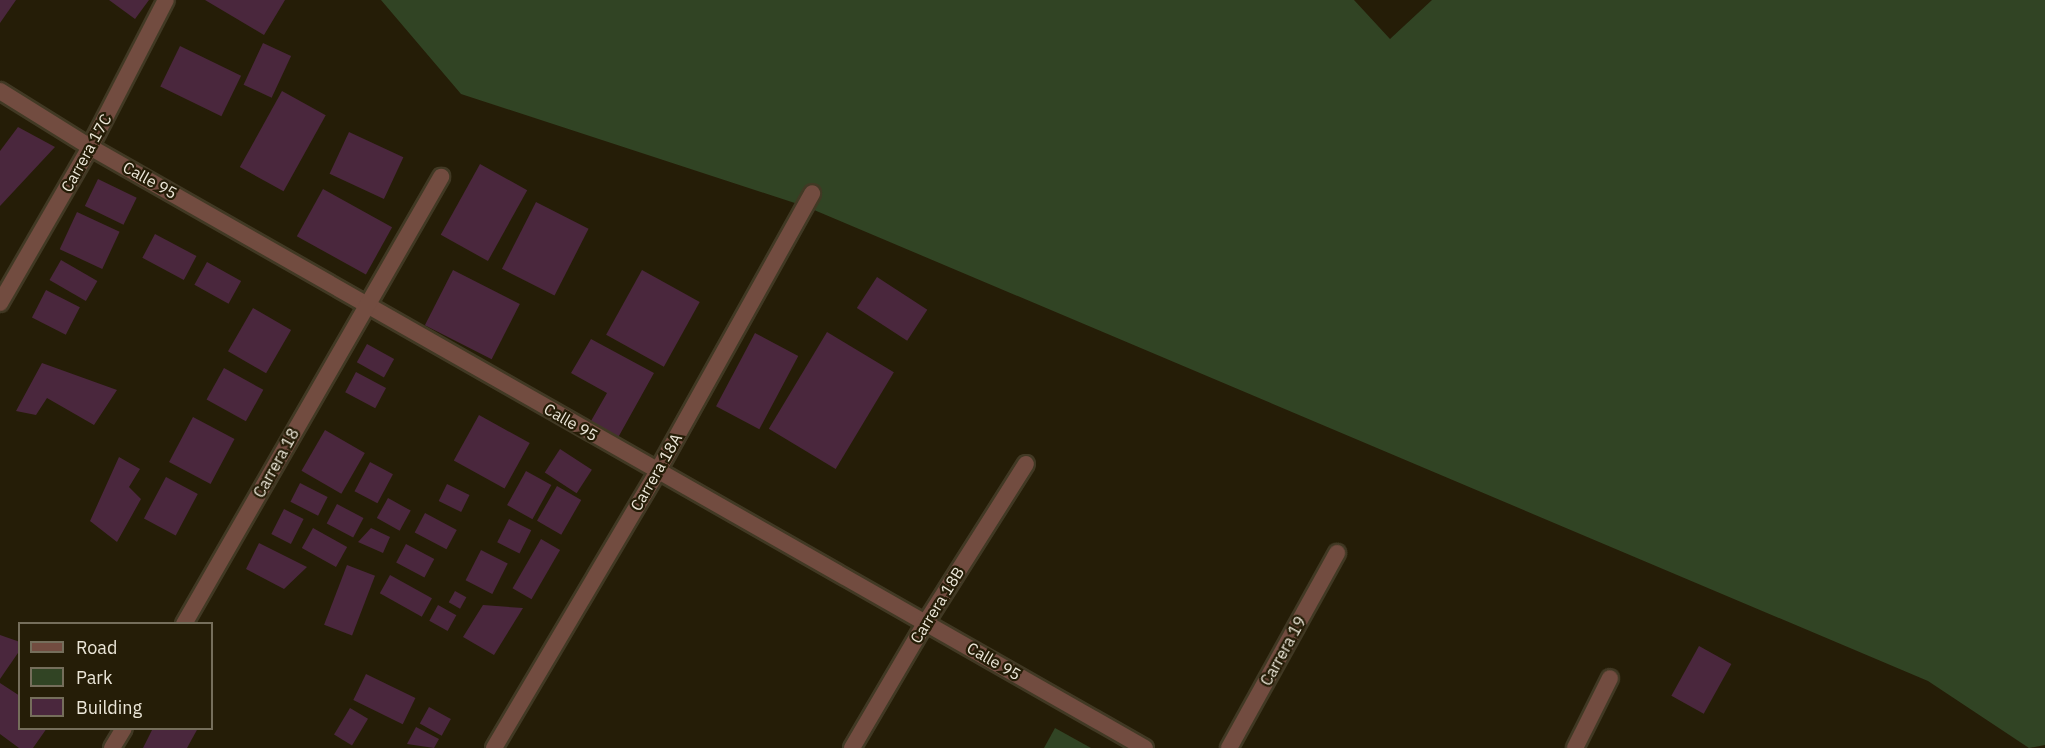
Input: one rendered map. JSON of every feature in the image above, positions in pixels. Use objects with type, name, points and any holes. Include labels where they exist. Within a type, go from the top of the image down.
[{"type":"street","name":"Carrera 17C","points":[[0,303],[90,147],[166,0]]},
{"type":"street","name":"Calle 95","points":[[0,92],[90,147],[366,303],[657,472],[926,622],[1145,748]]},
{"type":"street","name":"Carrera 18","points":[[185,622],[366,303],[441,177]]},
{"type":"street","name":"Carrera 18A","points":[[494,748],[657,472],[812,193]]},
{"type":"street","name":"Carrera 18B","points":[[852,748],[926,622],[1026,464]]},
{"type":"street","name":"Carrera 19","points":[[1229,748],[1337,554]]},
{"type":"street","points":[[1575,748],[1610,678]]},
{"type":"street","points":[[112,748],[123,730]]},
{"type":"green space","points":[[381,0],[1354,0],[1390,39],[1432,0],[2045,0],[2045,745],[2029,748],[1928,681],[807,207],[461,94]]},
{"type":"green space","points":[[1055,728],[1091,748],[1044,748]]},
{"type":"building","points":[[0,0],[16,0],[0,23]]},
{"type":"building","points":[[109,0],[149,0],[135,19]]},
{"type":"building","points":[[205,0],[285,0],[264,35]]},
{"type":"building","points":[[263,43],[291,56],[272,98],[244,85]]},
{"type":"building","points":[[180,46],[241,76],[221,116],[160,86]]},
{"type":"building","points":[[282,91],[326,115],[284,191],[240,167]]},
{"type":"building","points":[[18,127],[55,147],[0,206],[0,151]]},
{"type":"building","points":[[349,132],[403,157],[384,199],[330,174]]},
{"type":"building","points":[[480,164],[527,190],[488,261],[441,235]]},
{"type":"building","points":[[98,179],[137,198],[123,225],[85,206]]},
{"type":"building","points":[[323,189],[392,227],[366,275],[297,236]]},
{"type":"building","points":[[536,202],[589,229],[555,296],[502,269]]},
{"type":"building","points":[[77,212],[120,232],[102,269],[60,249]]},
{"type":"building","points":[[155,234],[196,256],[184,280],[142,258]]},
{"type":"building","points":[[61,260],[97,281],[86,301],[50,280]]},
{"type":"building","points":[[207,262],[241,281],[229,304],[194,285]]},
{"type":"building","points":[[453,270],[520,304],[492,359],[425,325]]},
{"type":"building","points":[[642,270],[700,302],[664,367],[606,335]]},
{"type":"building","points":[[877,277],[927,310],[907,341],[857,308]]},
{"type":"building","points":[[46,290],[80,307],[66,335],[32,318]]},
{"type":"building","points":[[253,308],[291,330],[266,373],[228,351]]},
{"type":"building","points":[[827,332],[894,372],[836,469],[769,429]]},
{"type":"building","points":[[755,333],[798,356],[759,429],[716,406]]},
{"type":"building","points":[[591,339],[654,373],[615,443],[587,428],[607,393],[571,373]]},
{"type":"building","points":[[367,344],[394,359],[384,377],[357,362]]},
{"type":"building","points":[[42,363],[117,390],[94,425],[47,398],[36,415],[16,411]]},
{"type":"building","points":[[224,368],[263,390],[246,421],[207,399]]},
{"type":"building","points":[[356,372],[386,388],[375,408],[345,392]]},
{"type":"building","points":[[479,415],[530,443],[505,489],[454,460]]},
{"type":"building","points":[[193,417],[234,439],[211,484],[169,462]]},
{"type":"building","points":[[325,430],[365,453],[341,494],[302,471]]},
{"type":"building","points":[[560,449],[592,470],[577,493],[545,472]]},
{"type":"building","points":[[119,457],[140,469],[129,487],[141,499],[117,542],[90,521]]},
{"type":"building","points":[[370,462],[393,474],[377,503],[355,491]]},
{"type":"building","points":[[526,471],[551,485],[532,519],[507,505]]},
{"type":"building","points":[[166,477],[198,494],[176,535],[144,518]]},
{"type":"building","points":[[300,483],[328,497],[318,516],[290,502]]},
{"type":"building","points":[[447,484],[469,495],[461,512],[439,501]]},
{"type":"building","points":[[557,486],[581,500],[561,535],[537,521]]},
{"type":"building","points":[[388,498],[411,511],[400,531],[377,518]]},
{"type":"building","points":[[337,504],[363,518],[353,538],[327,523]]},
{"type":"building","points":[[284,509],[304,519],[291,544],[271,534]]},
{"type":"building","points":[[425,513],[457,530],[446,549],[415,532]]},
{"type":"building","points":[[509,519],[531,530],[519,554],[497,542]]},
{"type":"building","points":[[313,528],[347,547],[336,567],[302,548]]},
{"type":"building","points":[[371,528],[390,537],[383,553],[358,542]]},
{"type":"building","points":[[541,539],[560,550],[532,599],[512,588]]},
{"type":"building","points":[[259,543],[307,567],[284,589],[246,569]]},
{"type":"building","points":[[406,544],[434,559],[424,578],[396,563]]},
{"type":"building","points":[[481,550],[508,564],[492,594],[466,580]]},
{"type":"building","points":[[347,565],[375,576],[352,636],[324,625]]},
{"type":"building","points":[[390,575],[432,598],[422,617],[380,593]]},
{"type":"building","points":[[455,591],[466,597],[460,609],[449,602]]},
{"type":"building","points":[[438,605],[456,615],[448,631],[429,621]]},
{"type":"building","points":[[483,605],[523,608],[494,655],[463,637]]},
{"type":"building","points":[[0,635],[18,641],[18,653],[0,679]]},
{"type":"building","points":[[1699,646],[1731,664],[1704,714],[1671,696]]},
{"type":"building","points":[[366,674],[415,698],[403,724],[353,700]]},
{"type":"building","points":[[0,683],[18,695],[18,730],[46,730],[33,748],[19,748],[0,734]]},
{"type":"building","points":[[429,707],[451,719],[442,736],[420,724]]},
{"type":"building","points":[[350,708],[368,719],[352,745],[334,735]]},
{"type":"building","points":[[416,727],[439,739],[434,748],[407,744]]},
{"type":"building","points":[[152,730],[197,730],[187,748],[143,748]]}]
